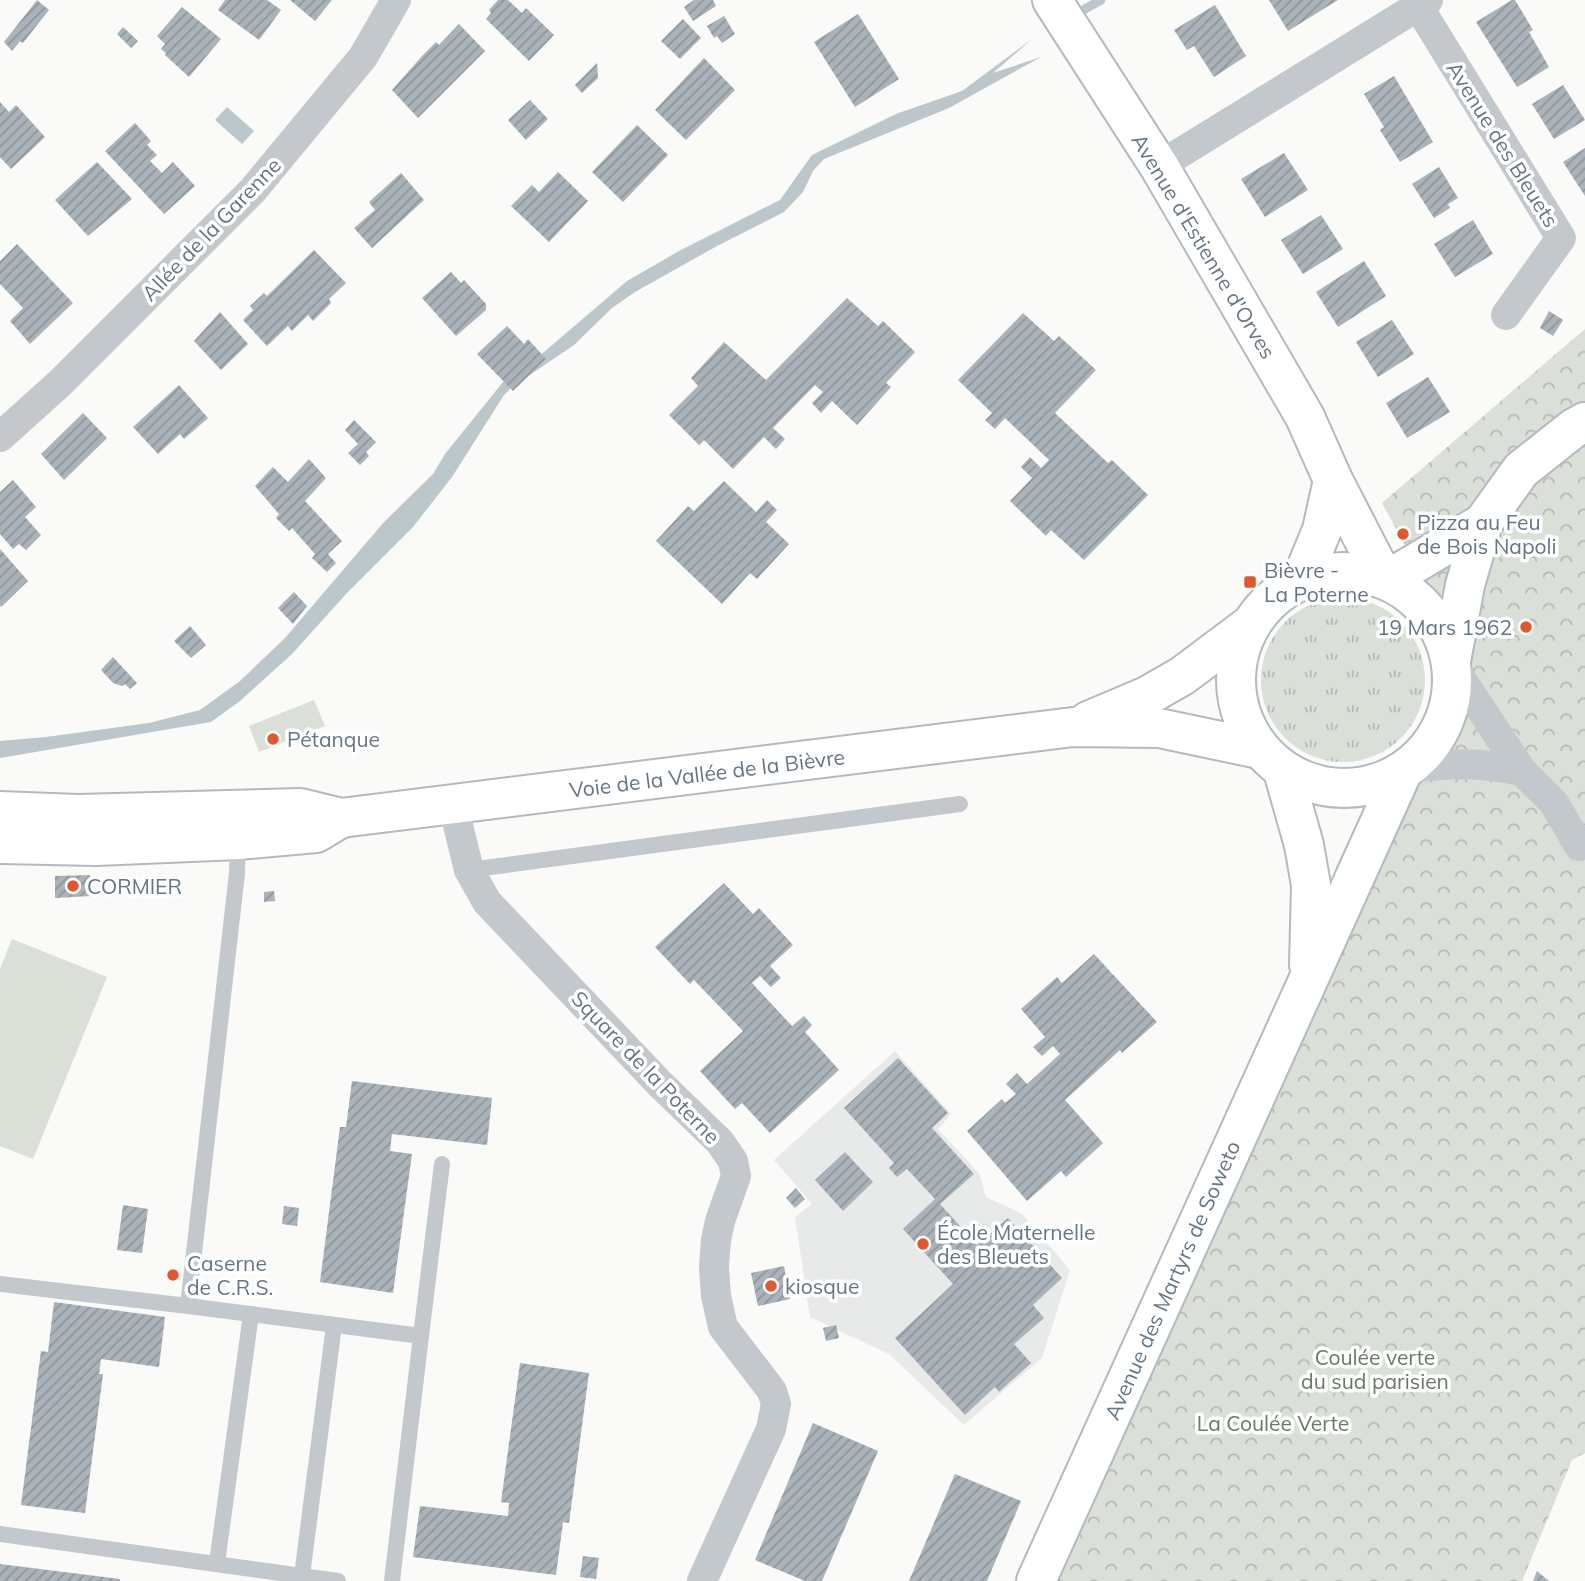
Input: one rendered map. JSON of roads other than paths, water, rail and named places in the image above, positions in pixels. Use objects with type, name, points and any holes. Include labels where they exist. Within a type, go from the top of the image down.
[{"type":"main road","name":"Avenue d'Estienne d'Orves","points":[[1058,9],[1159,166],[1305,417],[1333,480],[1385,580]]},
{"type":"main road","points":[[1452,664],[1443,635],[1429,612],[1410,593],[1385,580],[1339,572],[1301,581],[1269,601],[1250,625],[1237,656],[1235,689],[1242,721],[1271,760],[1321,787],[1363,788],[1405,771],[1435,741],[1451,705],[1452,664],[1465,585],[1483,523],[1521,470],[1573,428],[1585,422]]},
{"type":"main road","points":[[1301,581],[1322,530],[1333,480]]},
{"type":"main road","points":[[1385,580],[1483,523]]},
{"type":"main road","name":"Voie de la Vallée de la Bièvre","points":[[1073,727],[1147,696],[1182,676],[1250,625]]},
{"type":"main road","name":"Voie de la Vallée de la Bièvre","points":[[0,811],[78,814],[300,808],[341,818],[1073,727],[1159,728],[1271,760]]},
{"type":"main road","name":"Avenue des Martyrs de Soweto","points":[[1271,760],[1304,845],[1311,885],[1309,979]]},
{"type":"main road","name":"Avenue des Martyrs de Soweto","points":[[1036,1581],[1405,771]]},
{"type":"main road","points":[[0,828],[195,830],[270,809]]},
{"type":"main road","name":"Voie de la Vallée de la Bièvre","points":[[0,844],[96,846],[238,840],[317,833],[341,818]]},
{"type":"street","name":"Allée de la Garenne","points":[[0,437],[60,383],[253,190],[363,57],[396,0]]},
{"type":"street","name":"Avenue des Bleuets","points":[[1159,166],[1422,3],[1561,238],[1506,315]]},
{"type":"street","points":[[1452,664],[1522,771],[1554,803],[1579,846]]},
{"type":"street","points":[[1405,771],[1458,763],[1488,764],[1522,771]]},
{"type":"street","name":"Square de la Poterne","points":[[453,805],[469,870],[487,902],[660,1084],[720,1142],[733,1160],[736,1176],[716,1240],[716,1296],[723,1327],[772,1391],[776,1404],[771,1429],[702,1581]]},
{"type":"lane","points":[[469,870],[960,804]]},
{"type":"lane","points":[[188,1306],[237,873],[238,840]]},
{"type":"lane","points":[[392,1581],[442,1164]]},
{"type":"lane","points":[[0,1284],[421,1336]]},
{"type":"lane","points":[[217,1563],[251,1314]]},
{"type":"lane","points":[[302,1576],[334,1325]]},
{"type":"lane","points":[[0,1534],[338,1581]]},
{"type":"waterway","points":[[1085,9],[1101,0]]},
{"type":"place","name":"Pizza au Feu de Bois Napoli","points":[[1403,534]]},
{"type":"place","name":"Bièvre - La Poterne","points":[[1250,582]]},
{"type":"place","name":"19 Mars 1962","points":[[1526,627]]},
{"type":"place","name":"Pétanque","points":[[273,739]]},
{"type":"place","name":"CORMIER","points":[[73,886]]},
{"type":"place","name":"École Maternelle des Bleuets","points":[[923,1244]]},
{"type":"place","name":"Caserne de C.R.S.","points":[[173,1275]]},
{"type":"place","name":"kiosque","points":[[771,1286]]},
{"type":"park label","name":"Coulée verte du sud parisien","points":[[1375,1369]]},
{"type":"park label","name":"La Coulée Verte","points":[[1273,1423]]}]
